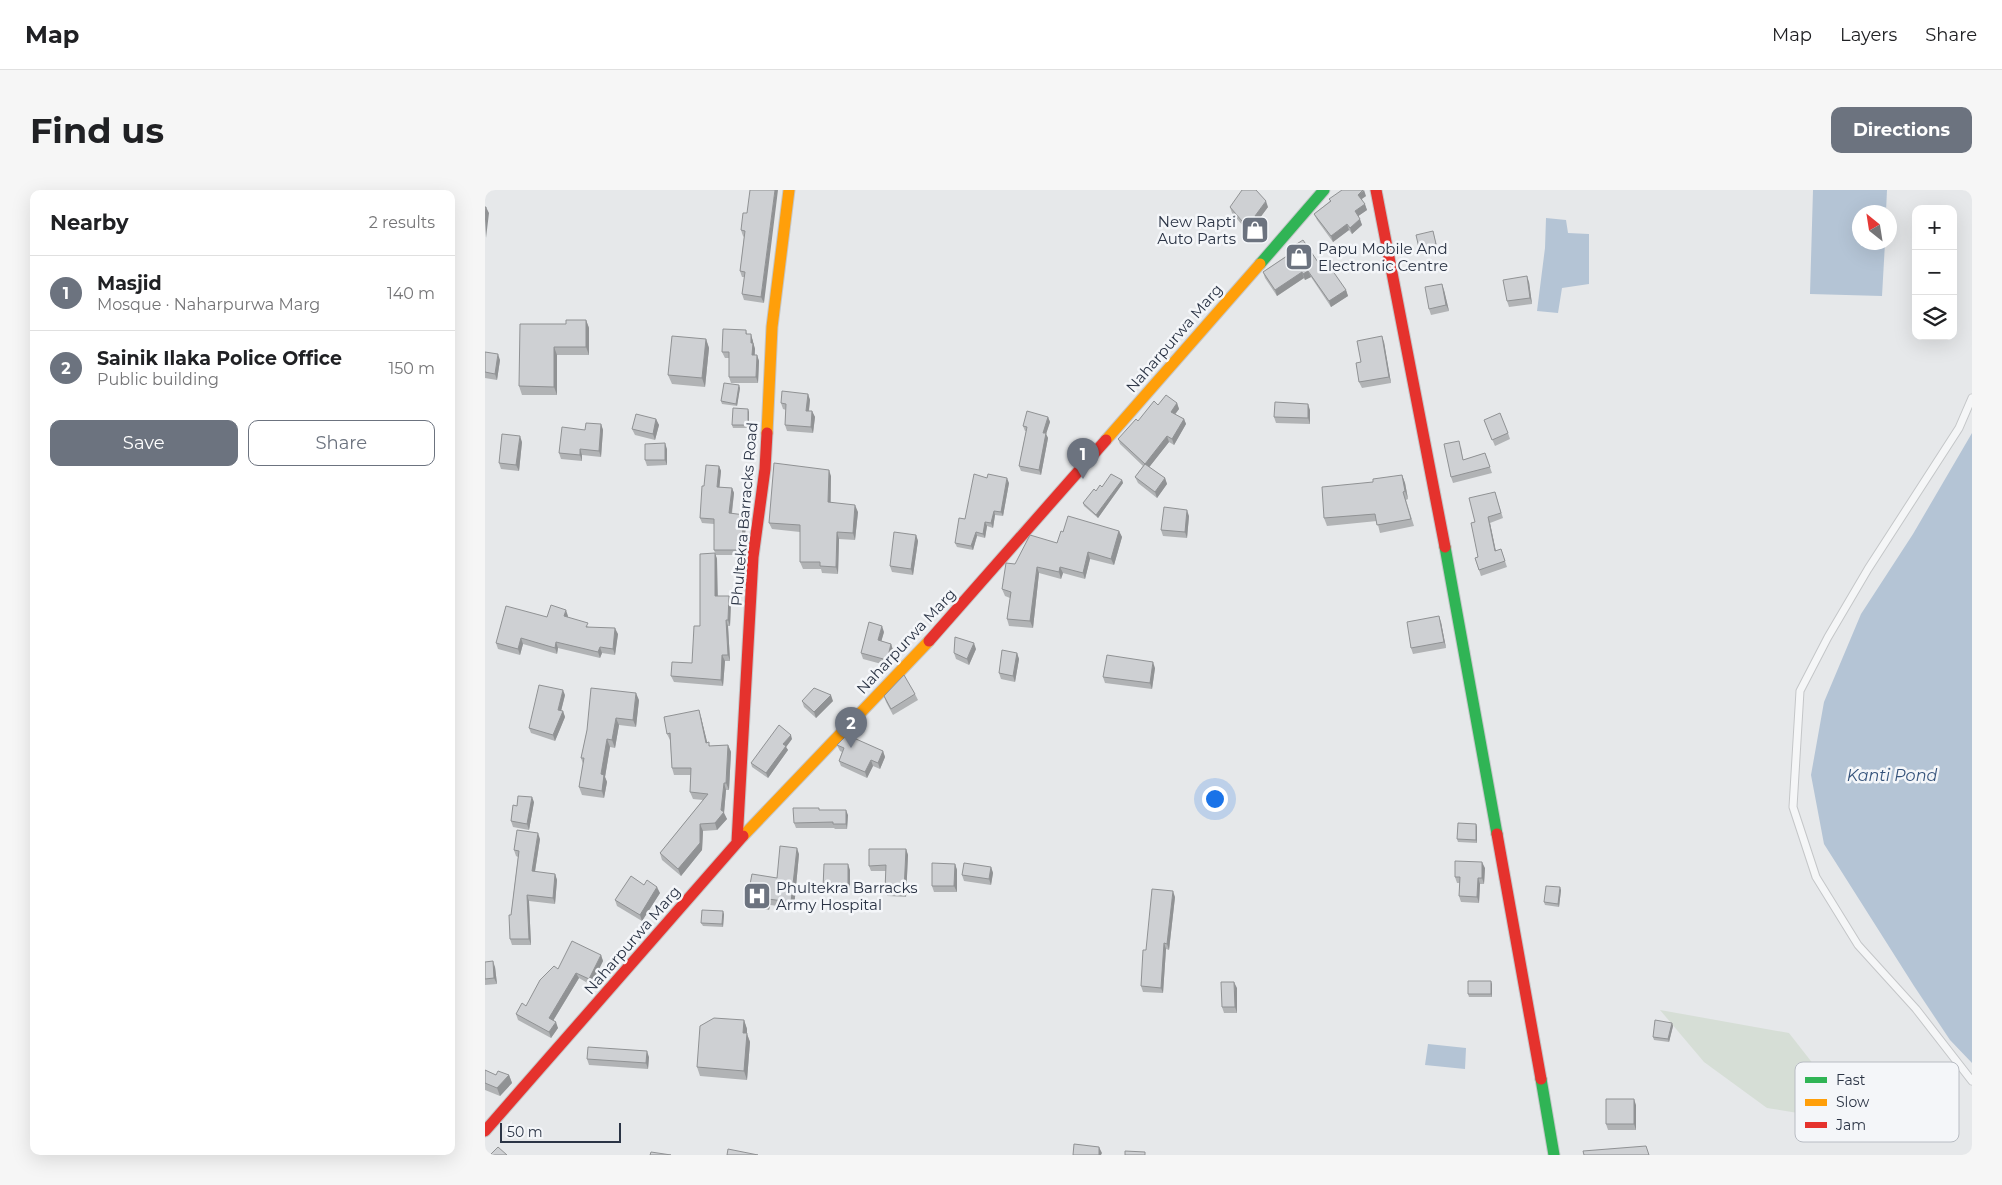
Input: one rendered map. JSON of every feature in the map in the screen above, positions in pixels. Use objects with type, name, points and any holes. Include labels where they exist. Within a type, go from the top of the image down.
[{"type":"street","name":"Phultekra Barracks Road","points":[[737,842],[753,556],[765,468],[772,327],[789,190]]},
{"type":"street","name":"Naharpurwa Marg","points":[[485,1131],[737,842],[935,635],[1325,190]]},
{"type":"street","points":[[1376,190],[1462,634],[1554,1155]]},
{"type":"lane","points":[[1957,1062],[1916,1010],[1857,945],[1816,876],[1793,807],[1800,691],[1828,637],[1868,569],[1959,428],[1972,398]]},
{"type":"lane","points":[[1959,1065],[1972,1081]]},
{"type":"shaded area","points":[[1660,1010],[1789,1033],[1812,1062],[1795,1062],[1795,1113],[1767,1108],[1704,1062]]},
{"type":"water","points":[[1813,190],[1887,190],[1886,205],[1852,205],[1852,250],[1885,250],[1882,296],[1810,294]]},
{"type":"water","points":[[1546,218],[1566,220],[1568,233],[1589,234],[1589,284],[1562,288],[1558,313],[1537,311],[1545,248]]},
{"type":"water","name":"Kanti Pond","points":[[1972,433],[1972,1063],[1950,1040],[1824,844],[1811,775],[1824,702],[1861,614],[1913,534]]},
{"type":"water","points":[[1428,1044],[1466,1048],[1465,1069],[1425,1065]]},
{"type":"building","points":[[750,190],[775,190],[761,297],[742,294],[745,272],[740,271],[745,231],[741,230],[743,213],[747,213]]},
{"type":"building","points":[[1242,190],[1256,190],[1266,201],[1255,216],[1263,226],[1253,234],[1230,207]]},
{"type":"building","points":[[1342,190],[1363,190],[1358,195],[1365,204],[1355,211],[1360,219],[1350,228],[1347,224],[1331,236],[1314,214],[1331,201],[1329,199]]},
{"type":"building","points":[[1433,231],[1436,244],[1419,248],[1416,235]]},
{"type":"building","points":[[1303,240],[1324,271],[1330,267],[1346,290],[1329,301],[1308,271],[1303,274],[1302,272],[1275,290],[1263,272],[1290,254],[1287,250]]},
{"type":"building","points":[[1527,276],[1530,298],[1507,301],[1503,280]]},
{"type":"building","points":[[1442,284],[1446,305],[1429,309],[1425,287]]},
{"type":"building","points":[[566,320],[586,320],[586,347],[554,347],[554,387],[519,386],[520,324],[566,324]]},
{"type":"building","points":[[723,329],[746,330],[746,334],[751,334],[751,343],[753,343],[752,355],[757,355],[756,377],[729,377],[729,352],[722,352]]},
{"type":"building","points":[[672,336],[706,339],[702,378],[668,375]]},
{"type":"building","points":[[1382,336],[1389,377],[1359,382],[1356,363],[1361,362],[1357,341]]},
{"type":"building","points":[[485,352],[498,354],[495,374],[485,372]]},
{"type":"building","points":[[724,383],[739,385],[736,404],[721,401]]},
{"type":"building","points":[[782,391],[808,394],[806,411],[812,411],[811,427],[785,425],[786,404],[781,403]]},
{"type":"building","points":[[1166,395],[1177,403],[1171,412],[1184,419],[1172,439],[1167,436],[1145,464],[1118,439],[1136,419],[1138,421],[1154,401],[1158,405]]},
{"type":"building","points":[[1275,402],[1308,404],[1308,418],[1274,417]]},
{"type":"building","points":[[733,408],[748,409],[748,425],[732,425]]},
{"type":"building","points":[[1027,411],[1048,417],[1043,433],[1046,433],[1039,470],[1019,466],[1027,427],[1023,426]]},
{"type":"building","points":[[1500,413],[1508,433],[1492,440],[1484,420]]},
{"type":"building","points":[[636,414],[656,419],[653,434],[632,429]]},
{"type":"building","points":[[586,423],[601,424],[599,451],[580,449],[580,455],[559,453],[562,427],[585,430]]},
{"type":"building","points":[[502,434],[520,436],[516,465],[499,463]]},
{"type":"building","points":[[1459,441],[1463,460],[1485,453],[1490,467],[1451,477],[1444,444]]},
{"type":"building","points":[[665,443],[665,460],[645,460],[645,444]]},
{"type":"building","points":[[774,463],[829,470],[828,502],[855,505],[853,533],[837,532],[836,567],[820,566],[820,562],[800,562],[800,525],[769,523]]},
{"type":"building","points":[[1145,464],[1165,478],[1155,492],[1135,477]]},
{"type":"building","points":[[706,465],[719,466],[717,487],[732,488],[729,513],[745,515],[740,550],[714,550],[714,519],[700,518],[702,486],[704,486]]},
{"type":"building","points":[[974,474],[987,478],[988,474],[1007,478],[1001,512],[994,511],[991,523],[985,522],[983,534],[976,532],[971,546],[955,543],[959,518],[965,519]]},
{"type":"building","points":[[1111,474],[1122,480],[1096,515],[1083,503],[1094,489],[1096,491],[1100,485],[1102,487]]},
{"type":"building","points":[[1402,475],[1405,491],[1403,492],[1411,519],[1377,525],[1375,514],[1324,518],[1322,487],[1373,482],[1373,479]]},
{"type":"building","points":[[1495,492],[1501,513],[1488,517],[1495,551],[1501,549],[1505,561],[1479,570],[1475,558],[1478,557],[1471,523],[1475,522],[1469,498]]},
{"type":"building","points":[[1164,507],[1187,510],[1185,532],[1161,530]]},
{"type":"building","points":[[1068,516],[1119,531],[1111,559],[1088,552],[1083,573],[1060,567],[1059,572],[1037,567],[1030,621],[1007,619],[1011,592],[1002,589],[1006,563],[1015,564],[1030,535],[1057,543]]},
{"type":"building","points":[[894,532],[916,535],[911,569],[890,566]]},
{"type":"building","points":[[715,553],[715,596],[729,596],[728,620],[726,620],[728,655],[722,655],[721,680],[671,676],[672,662],[692,663],[694,626],[700,626],[700,554]]},
{"type":"building","points":[[551,605],[566,610],[564,616],[588,623],[586,627],[615,628],[613,649],[600,647],[598,652],[556,642],[555,648],[521,638],[518,649],[496,643],[506,606],[547,617]]},
{"type":"building","points":[[1439,616],[1444,642],[1411,648],[1407,622]]},
{"type":"building","points":[[869,622],[882,626],[878,640],[891,644],[887,660],[861,653]]},
{"type":"building","points":[[955,637],[974,643],[967,659],[954,653]]},
{"type":"building","points":[[1002,650],[1017,653],[1013,676],[999,673]]},
{"type":"building","points":[[1107,655],[1153,662],[1150,683],[1103,677]]},
{"type":"building","points":[[904,675],[915,694],[891,709],[884,696]]},
{"type":"building","points":[[539,685],[563,690],[558,710],[563,711],[553,735],[529,728]]},
{"type":"building","points":[[591,688],[636,693],[633,720],[616,718],[612,740],[607,739],[601,774],[604,775],[602,791],[579,787],[584,758],[581,758],[587,730]]},
{"type":"building","points":[[814,688],[831,695],[814,712],[802,701]]},
{"type":"building","points":[[699,710],[706,743],[709,742],[709,746],[728,745],[726,783],[724,783],[721,810],[724,812],[715,823],[700,824],[700,843],[678,869],[660,853],[708,794],[690,792],[691,768],[672,768],[670,733],[667,734],[664,717]]},
{"type":"building","points":[[779,725],[791,735],[783,744],[786,746],[766,773],[751,763]]},
{"type":"building","points":[[847,735],[883,751],[878,763],[871,760],[865,772],[839,761],[844,748],[837,745]]},
{"type":"building","points":[[518,796],[532,797],[527,824],[511,821],[513,805],[517,806]]},
{"type":"building","points":[[793,808],[846,810],[846,824],[833,824],[833,822],[794,823]]},
{"type":"building","points":[[1458,823],[1476,824],[1476,840],[1457,839]]},
{"type":"building","points":[[517,830],[538,833],[532,871],[555,874],[553,898],[527,895],[529,939],[510,939],[509,915],[511,915],[519,851],[514,850]]},
{"type":"building","points":[[780,846],[797,848],[791,902],[768,899],[767,904],[747,900],[752,874],[777,878]]},
{"type":"building","points":[[869,849],[906,849],[904,891],[885,890],[886,865],[869,866]]},
{"type":"building","points":[[1455,861],[1482,862],[1482,878],[1478,878],[1477,897],[1459,896],[1460,877],[1455,877]]},
{"type":"building","points":[[932,863],[955,864],[954,886],[932,886]]},
{"type":"building","points":[[964,863],[991,867],[989,879],[962,875]]},
{"type":"building","points":[[824,864],[848,864],[848,888],[823,888]]},
{"type":"building","points":[[631,876],[644,885],[647,880],[657,887],[640,915],[615,900]]},
{"type":"building","points":[[1546,886],[1560,887],[1558,904],[1544,902]]},
{"type":"building","points":[[1152,889],[1173,891],[1167,944],[1164,943],[1161,988],[1141,986],[1143,950],[1146,950]]},
{"type":"building","points":[[702,910],[723,911],[722,924],[701,923]]},
{"type":"building","points":[[572,941],[601,955],[589,979],[576,973],[549,1018],[556,1022],[549,1032],[516,1014],[522,1003],[526,1006],[540,980],[554,966],[558,969]]},
{"type":"building","points":[[493,961],[494,978],[485,979],[485,962]]},
{"type":"building","points":[[1468,981],[1491,981],[1491,994],[1468,994]]},
{"type":"building","points":[[1221,982],[1234,982],[1235,1007],[1222,1007]]},
{"type":"building","points":[[714,1018],[744,1020],[743,1033],[747,1033],[744,1071],[697,1067],[700,1026]]},
{"type":"building","points":[[1655,1020],[1672,1023],[1668,1039],[1653,1037]]},
{"type":"building","points":[[588,1047],[647,1051],[646,1063],[587,1059]]},
{"type":"building","points":[[485,1070],[496,1075],[498,1071],[509,1075],[497,1088],[485,1083]]},
{"type":"building","points":[[1606,1099],[1634,1099],[1634,1124],[1606,1124]]},
{"type":"building","points":[[1074,1144],[1099,1147],[1099,1155],[1073,1155]]},
{"type":"building","points":[[1646,1146],[1649,1155],[1584,1155],[1583,1151]]},
{"type":"building","points":[[498,1147],[507,1155],[490,1155]]},
{"type":"building","points":[[728,1149],[758,1155],[727,1155]]},
{"type":"building","points":[[1125,1151],[1145,1152],[1145,1155],[1125,1155]]},
{"type":"building","points":[[651,1152],[671,1155],[650,1155]]},
{"type":"traffic: fast","points":[[1260,264],[1324,190]]},
{"type":"traffic: fast","points":[[1445,547],[1497,834]]},
{"type":"traffic: fast","points":[[1541,1079],[1554,1155]]},
{"type":"traffic: slow","points":[[767,433],[772,327],[789,190]]},
{"type":"traffic: slow","points":[[1106,440],[1260,264]]},
{"type":"traffic: slow","points":[[743,836],[929,641]]},
{"type":"traffic: jam","points":[[1376,190],[1445,547]]},
{"type":"traffic: jam","points":[[737,842],[753,557],[765,469],[767,433]]},
{"type":"traffic: jam","points":[[929,641],[1106,440]]},
{"type":"traffic: jam","points":[[1497,834],[1541,1079]]},
{"type":"traffic: jam","points":[[485,1131],[743,836]]},
{"type":"place","name":"New Rapti Auto Parts","points":[[1255,230]]},
{"type":"place","name":"Papu Mobile And Electronic Centre","points":[[1299,257]]},
{"type":"place","name":"Masjid","points":[[1083,479]]},
{"type":"place","name":"Sainik Ilaka Police Office","points":[[851,748]]},
{"type":"place","name":"Phultekra Barracks Army Hospital","points":[[757,896]]}]
